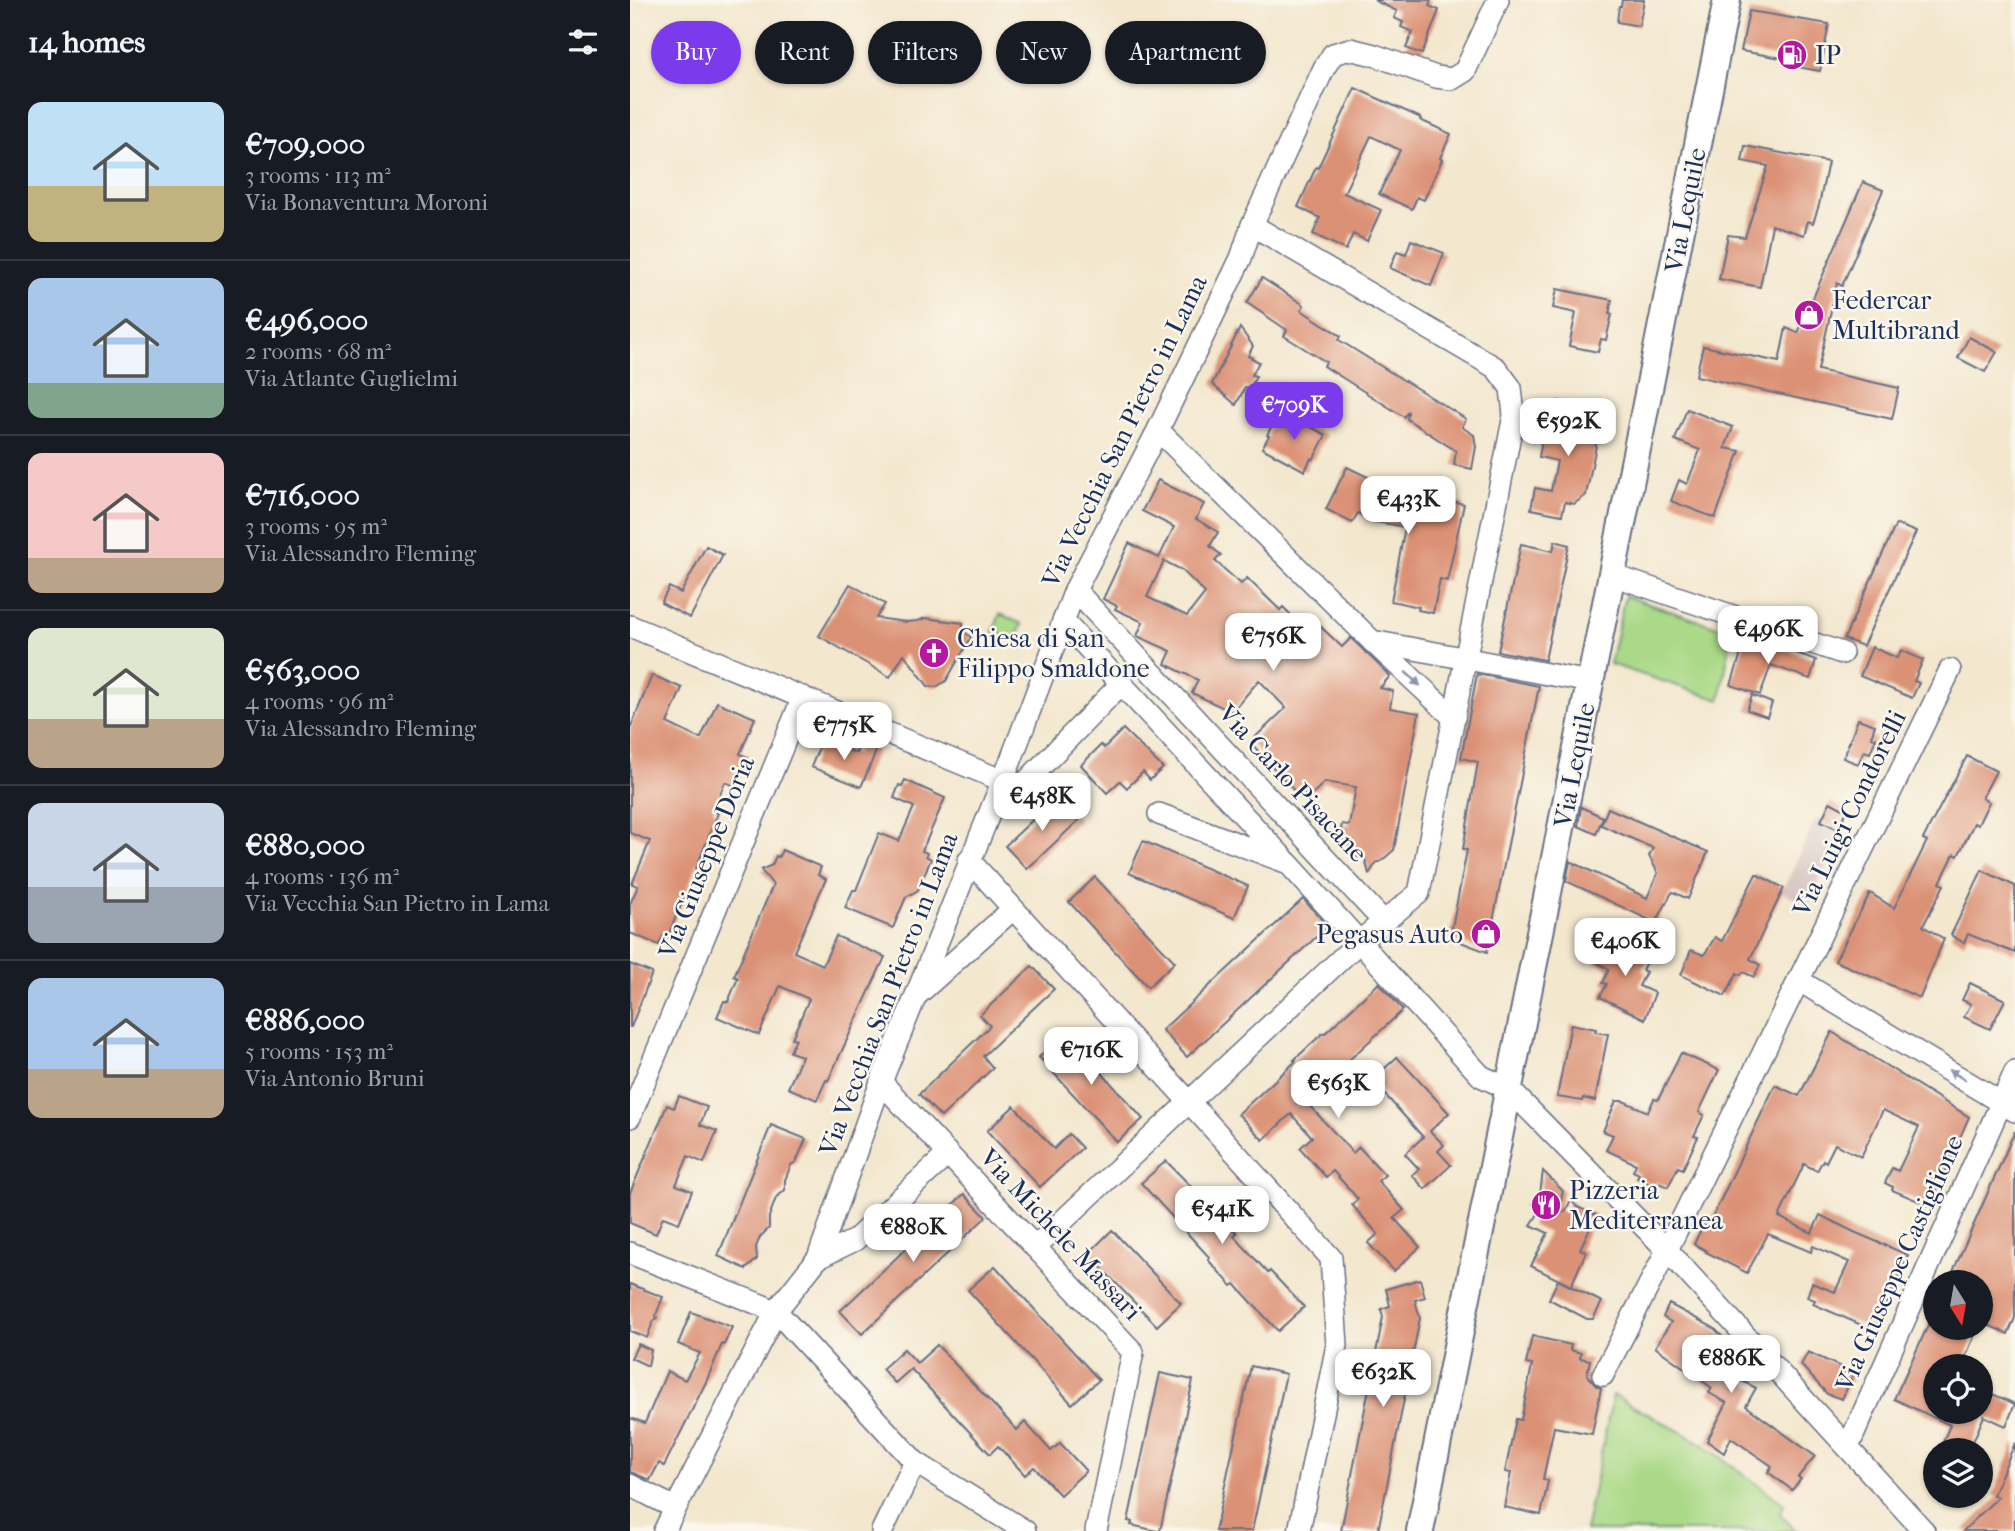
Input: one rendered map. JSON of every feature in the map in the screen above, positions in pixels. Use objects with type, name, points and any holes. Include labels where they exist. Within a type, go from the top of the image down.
[{"type":"main road","name":"Via Lequile","points":[[1420,1531],[1727,0]]},
{"type":"street","name":"Via Vecchia San Pietro in Lama","points":[[664,1531],[776,1311],[818,1258],[881,1082],[1011,760],[1075,590],[1158,430],[1241,258],[1252,225],[1324,68],[1333,54],[1350,49],[1436,77],[1452,79],[1465,71],[1498,0]]},
{"type":"street","points":[[1035,1247],[1360,941],[1419,893],[1514,415],[1511,388],[1496,368],[1252,225]]},
{"type":"street","points":[[1158,430],[1454,718]]},
{"type":"street","points":[[1612,575],[1842,653]]},
{"type":"street","name":"Via Carlo Pisacane","points":[[1075,590],[1384,922]]},
{"type":"street","points":[[1063,621],[1360,941],[1481,1076],[1509,1089],[1667,1250],[1924,1531]]},
{"type":"street","points":[[630,626],[1001,780],[1023,785],[1121,684]]},
{"type":"street","points":[[1372,641],[1590,682]]},
{"type":"street","name":"Via Luigi Condorelli","points":[[1603,1375],[1667,1250],[1950,670]]},
{"type":"street","name":"Via Giuseppe Doria","points":[[630,1116],[803,697]]},
{"type":"street","points":[[1158,814],[1288,863]]},
{"type":"street","points":[[969,860],[1331,1258],[1337,1345],[1299,1531]]},
{"type":"street","points":[[915,997],[1013,909]]},
{"type":"street","points":[[1798,981],[2008,1107]]},
{"type":"street","name":"Via Giuseppe Castiglione","points":[[1848,1447],[2008,1107],[2015,1072]]},
{"type":"street","name":"Via Michele Massari","points":[[881,1082],[1133,1352],[1096,1531]]},
{"type":"street","points":[[818,1258],[855,1240],[948,1154]]},
{"type":"street","points":[[630,1253],[776,1311],[915,1462],[1025,1531]]},
{"type":"street","points":[[882,1531],[915,1462]]},
{"type":"street","points":[[630,1485],[675,1508]]},
{"type":"shaded area","points":[[1816,819],[1844,831],[1807,905],[1782,892]]},
{"type":"green space","points":[[1625,596],[1732,632],[1720,700],[1610,664]]},
{"type":"green space","points":[[1000,614],[1022,624],[1015,641],[993,632]]},
{"type":"green space","points":[[1613,1395],[1703,1444],[1784,1504],[1780,1515],[1797,1531],[1585,1531]]},
{"type":"building","points":[[1374,0],[1431,0],[1429,6],[1439,10],[1422,54],[1406,48],[1413,32],[1401,27],[1403,22],[1394,18],[1397,11]]},
{"type":"building","points":[[1622,0],[1644,0],[1639,26],[1617,22]]},
{"type":"building","points":[[1749,11],[1829,24],[1820,71],[1792,66],[1793,60],[1741,51]]},
{"type":"building","points":[[1355,88],[1451,134],[1424,200],[1417,197],[1412,209],[1379,194],[1400,150],[1371,136],[1344,193],[1381,210],[1367,241],[1353,234],[1346,250],[1313,234],[1320,218],[1298,207]]},
{"type":"building","points":[[1745,146],[1828,162],[1819,205],[1813,223],[1808,221],[1804,235],[1772,225],[1760,287],[1719,279],[1728,235],[1745,237],[1768,166],[1742,161]]},
{"type":"building","name":"Federcar Multibrand","points":[[1863,182],[1883,190],[1842,286],[1837,283],[1818,370],[1899,388],[1892,419],[1696,376],[1703,346],[1779,362],[1786,328],[1798,333]]},
{"type":"building","points":[[1411,240],[1444,253],[1431,286],[1390,268],[1397,251],[1406,254]]},
{"type":"building","points":[[1262,278],[1304,305],[1301,310],[1341,336],[1339,340],[1466,419],[1462,427],[1474,435],[1476,447],[1472,469],[1454,465],[1456,451],[1407,419],[1408,411],[1404,417],[1324,366],[1326,362],[1284,336],[1287,330],[1247,303]]},
{"type":"building","points":[[1557,289],[1612,300],[1606,340],[1601,339],[1598,352],[1569,346],[1576,313],[1553,308]]},
{"type":"building","points":[[1240,328],[1253,346],[1248,356],[1259,362],[1252,375],[1256,376],[1250,389],[1245,387],[1236,405],[1212,384]]},
{"type":"building","points":[[1969,337],[1997,352],[1985,372],[1958,358]]},
{"type":"building","points":[[1559,401],[1598,409],[1592,438],[1596,446],[1586,495],[1574,504],[1565,502],[1562,515],[1531,509],[1535,488],[1551,491],[1557,461],[1539,457],[1542,440],[1551,442]]},
{"type":"building","points":[[1687,409],[1733,427],[1725,448],[1740,451],[1715,518],[1671,501],[1679,480],[1687,484],[1700,450],[1675,440]]},
{"type":"building","points":[[1277,416],[1293,425],[1296,419],[1326,435],[1305,471],[1262,448]]},
{"type":"building","points":[[1347,467],[1374,480],[1365,497],[1380,505],[1399,509],[1401,490],[1464,504],[1447,581],[1440,579],[1433,613],[1391,601],[1405,527],[1372,521],[1358,513],[1352,523],[1326,509]]},
{"type":"building","points":[[1158,480],[1204,504],[1196,519],[1218,532],[1210,546],[1221,555],[1215,561],[1241,584],[1247,578],[1280,610],[1283,607],[1302,626],[1306,622],[1315,631],[1320,626],[1342,647],[1351,638],[1390,676],[1380,688],[1393,691],[1390,708],[1419,713],[1394,850],[1377,862],[1369,874],[1365,859],[1356,856],[1356,853],[1348,852],[1349,841],[1339,839],[1342,824],[1349,825],[1356,787],[1325,782],[1308,798],[1302,791],[1298,795],[1250,742],[1286,708],[1259,680],[1232,712],[1192,693],[1198,680],[1165,664],[1171,651],[1137,636],[1143,622],[1115,609],[1117,606],[1103,599],[1129,543],[1159,558],[1174,527],[1142,511]],"holes":[[[1164,561],[1182,570],[1205,593],[1187,616],[1147,597]]]},
{"type":"building","points":[[1896,524],[1916,532],[1863,646],[1844,639]]},
{"type":"building","points":[[1555,541],[1569,545],[1545,660],[1498,651],[1521,544],[1553,551]]},
{"type":"building","points":[[706,546],[723,555],[690,618],[661,603],[669,587],[681,593]]},
{"type":"building","points":[[850,584],[885,604],[876,618],[906,622],[925,618],[963,623],[963,631],[971,637],[946,681],[936,687],[928,686],[904,654],[890,677],[819,636]]},
{"type":"building","points":[[1745,641],[1775,651],[1777,646],[1816,660],[1810,679],[1771,665],[1760,695],[1731,685]]},
{"type":"building","points":[[1872,647],[1897,658],[1901,650],[1923,660],[1914,681],[1919,683],[1912,698],[1860,676]]},
{"type":"building","points":[[1477,674],[1539,686],[1487,952],[1450,938],[1467,850],[1463,849],[1478,762],[1461,758]]},
{"type":"building","points":[[652,675],[682,688],[667,723],[696,737],[701,738],[717,702],[755,718],[740,754],[748,757],[735,786],[725,782],[713,811],[718,813],[687,891],[667,938],[663,936],[659,945],[630,933],[630,904],[638,886],[632,884],[650,841],[630,833],[630,729]]},
{"type":"building","points":[[1752,695],[1772,703],[1767,717],[1747,710]]},
{"type":"building","points":[[1858,719],[1875,725],[1871,737],[1876,738],[1870,753],[1864,751],[1858,764],[1843,758]]},
{"type":"building","points":[[1123,729],[1163,768],[1150,780],[1143,772],[1127,788],[1120,781],[1107,793],[1081,765],[1101,745],[1104,748]]},
{"type":"building","points":[[822,740],[856,753],[861,743],[877,749],[861,787],[811,767]]},
{"type":"building","points":[[1967,756],[1996,771],[1982,798],[1989,802],[1978,825],[1974,823],[1958,856],[1954,854],[1940,883],[1944,885],[1923,926],[1944,939],[1920,998],[1835,961],[1870,893],[1894,908],[1927,841],[1923,839]]},
{"type":"building","points":[[905,780],[945,798],[922,851],[931,859],[918,890],[906,897],[893,928],[845,908],[853,890],[856,890],[879,833],[899,841],[914,807],[894,798],[899,785],[902,786]]},
{"type":"building","points":[[1057,797],[1079,820],[1027,869],[1005,846]]},
{"type":"building","points":[[1830,802],[1847,811],[1838,829],[1821,821]]},
{"type":"building","points":[[1581,807],[1603,817],[1596,834],[1578,826]]},
{"type":"building","points":[[1608,808],[1708,852],[1688,899],[1673,892],[1656,923],[1566,881],[1570,861],[1647,898],[1658,873],[1649,856],[1653,848],[1601,825]]},
{"type":"building","points":[[1143,841],[1248,886],[1234,918],[1129,873]]},
{"type":"building","points":[[782,850],[821,867],[818,875],[826,879],[794,952],[823,965],[836,936],[885,957],[817,1100],[788,1088],[802,1056],[790,1052],[796,1039],[792,1038],[809,999],[780,986],[759,1035],[717,1017],[724,1001],[728,1002],[738,978],[734,976],[773,885],[761,870],[772,865]]},
{"type":"building","points":[[1982,870],[2015,886],[2015,953],[1968,934],[1964,943],[1951,935]]},
{"type":"building","points":[[1756,874],[1784,888],[1750,959],[1760,965],[1754,977],[1743,972],[1741,975],[1737,973],[1725,996],[1681,975],[1691,950],[1704,955],[1715,937],[1722,941]]},
{"type":"building","points":[[1095,877],[1175,962],[1148,987],[1069,902]]},
{"type":"building","points":[[1303,899],[1328,926],[1187,1057],[1162,1030]]},
{"type":"building","points":[[1609,936],[1648,958],[1642,970],[1646,972],[1639,986],[1655,993],[1645,1019],[1600,997],[1607,984],[1603,983],[1609,969],[1596,962]]},
{"type":"building","points":[[630,964],[652,973],[631,1027],[630,1027]]},
{"type":"building","points":[[1032,966],[1054,989],[983,1056],[993,1068],[941,1117],[919,1094],[990,1026],[980,1015]]},
{"type":"building","points":[[1379,983],[1403,1010],[1320,1087],[1324,1091],[1309,1105],[1353,1153],[1359,1147],[1385,1175],[1378,1181],[1404,1210],[1394,1218],[1420,1247],[1394,1271],[1368,1243],[1378,1234],[1352,1205],[1358,1199],[1333,1171],[1326,1177],[1300,1148],[1312,1137],[1291,1114],[1263,1140],[1238,1114]]},
{"type":"building","points":[[1970,983],[2005,1000],[1990,1029],[1964,1017],[1971,1004],[1962,1000]]},
{"type":"building","points":[[1571,1024],[1608,1034],[1595,1101],[1557,1097]]},
{"type":"building","points":[[1832,1032],[1969,1117],[1930,1206],[1892,1190],[1893,1187],[1885,1183],[1892,1168],[1898,1171],[1919,1127],[1883,1110],[1861,1157],[1835,1144],[1826,1162],[1823,1160],[1817,1171],[1804,1164],[1779,1217],[1812,1233],[1820,1215],[1908,1255],[1875,1331],[1813,1304],[1815,1300],[1807,1297],[1812,1283],[1835,1292],[1849,1262],[1813,1246],[1811,1252],[1768,1234],[1747,1273],[1694,1244],[1703,1225],[1708,1227],[1775,1085],[1799,1096]]},
{"type":"building","points":[[1066,1033],[1143,1119],[1117,1142],[1039,1057]]},
{"type":"building","points":[[1681,1053],[1719,1070],[1699,1112],[1704,1115],[1694,1136],[1698,1137],[1683,1169],[1678,1167],[1668,1187],[1656,1182],[1654,1186],[1637,1178],[1639,1174],[1633,1171],[1636,1164],[1606,1150],[1613,1135],[1603,1131],[1616,1101],[1623,1101],[1648,1112],[1654,1099],[1658,1100]]},
{"type":"building","points":[[1397,1057],[1449,1113],[1430,1131],[1444,1145],[1438,1151],[1451,1165],[1425,1189],[1412,1175],[1419,1169],[1405,1154],[1423,1137],[1372,1080]]},
{"type":"building","points":[[679,1096],[707,1107],[700,1125],[717,1131],[704,1163],[688,1156],[676,1185],[692,1191],[679,1223],[663,1217],[656,1234],[630,1223],[630,1193],[667,1105],[674,1108]]},
{"type":"building","points":[[1014,1106],[1054,1149],[1069,1134],[1082,1148],[1040,1187],[987,1131]]},
{"type":"building","points":[[771,1125],[806,1139],[796,1162],[791,1165],[785,1180],[785,1190],[776,1198],[769,1217],[769,1228],[760,1237],[756,1247],[757,1259],[746,1269],[718,1256]]},
{"type":"building","points":[[2015,1131],[2015,1318],[2008,1334],[1993,1327],[1993,1270],[1954,1270]]},
{"type":"building","points":[[1166,1161],[1237,1233],[1234,1236],[1268,1273],[1270,1271],[1304,1307],[1278,1331],[1235,1284],[1232,1286],[1141,1183]]},
{"type":"building","points":[[1543,1171],[1563,1191],[1559,1210],[1565,1212],[1571,1200],[1577,1207],[1596,1215],[1580,1249],[1586,1252],[1571,1286],[1531,1266],[1548,1233],[1531,1225],[1540,1211],[1533,1204],[1540,1194]]},
{"type":"building","points":[[964,1194],[986,1217],[862,1334],[840,1311]]},
{"type":"building","points":[[1112,1230],[1181,1303],[1157,1326],[1088,1254]]},
{"type":"building","points":[[995,1266],[1099,1380],[1072,1404],[968,1290]]},
{"type":"building","points":[[1420,1279],[1425,1297],[1415,1300],[1420,1318],[1378,1531],[1341,1531],[1383,1317],[1381,1309],[1390,1306],[1386,1289]]},
{"type":"building","points":[[1558,1280],[1602,1302],[1593,1319],[1587,1319],[1549,1299]]},
{"type":"building","points":[[630,1284],[663,1297],[647,1338],[630,1331]]},
{"type":"building","points":[[1669,1304],[1714,1328],[1746,1361],[1738,1379],[1756,1388],[1746,1406],[1815,1456],[1798,1477],[1801,1479],[1792,1490],[1768,1472],[1772,1466],[1731,1438],[1724,1453],[1707,1441],[1727,1403],[1709,1393],[1712,1388],[1655,1347],[1671,1322],[1663,1317]]},
{"type":"building","points":[[691,1312],[732,1327],[664,1466],[659,1463],[650,1480],[630,1472],[630,1418],[645,1423],[667,1371],[685,1380],[700,1353],[678,1344]]},
{"type":"building","points":[[1532,1336],[1571,1345],[1570,1350],[1581,1353],[1580,1358],[1590,1360],[1587,1375],[1601,1388],[1592,1434],[1554,1427],[1543,1479],[1548,1481],[1541,1515],[1504,1507],[1511,1473],[1505,1472],[1516,1419],[1521,1420],[1532,1365],[1526,1364]]},
{"type":"building","points":[[1923,1336],[1923,1340],[1973,1340],[1967,1354],[1923,1354],[1923,1412],[1894,1399]]},
{"type":"building","points":[[638,1344],[651,1350],[648,1366],[631,1358]]},
{"type":"building","points":[[937,1345],[1017,1430],[1025,1422],[1051,1451],[1060,1443],[1086,1471],[1060,1495],[1034,1467],[1025,1475],[998,1446],[990,1454],[911,1369],[895,1383],[882,1369],[904,1349],[917,1363]]},
{"type":"building","points":[[1808,1352],[1854,1373],[1842,1399],[1827,1394],[1801,1365]]},
{"type":"building","points":[[1251,1366],[1286,1374],[1252,1531],[1215,1531]]},
{"type":"building","points":[[1160,1373],[1193,1380],[1160,1531],[1157,1531],[1131,1525],[1132,1522],[1128,1521]]},
{"type":"building","points":[[1993,1394],[2015,1404],[2006,1426],[1993,1420]]},
{"type":"building","points":[[1948,1424],[1981,1424],[1975,1438],[1944,1438],[1950,1425]]},
{"type":"building","points":[[2015,1443],[2015,1531],[1963,1531],[1987,1508],[1993,1508],[1993,1502],[1998,1497],[1993,1495]]},
{"type":"place","name":"IP","points":[[1792,55]]},
{"type":"place","name":"Federcar Multibrand","points":[[1809,315]]},
{"type":"place","name":"Chiesa di San Filippo Smaldone","points":[[934,653]]},
{"type":"place","name":"Pegasus Auto","points":[[1486,934]]},
{"type":"place","name":"Pizzeria Mediterranea","points":[[1546,1205]]}]
